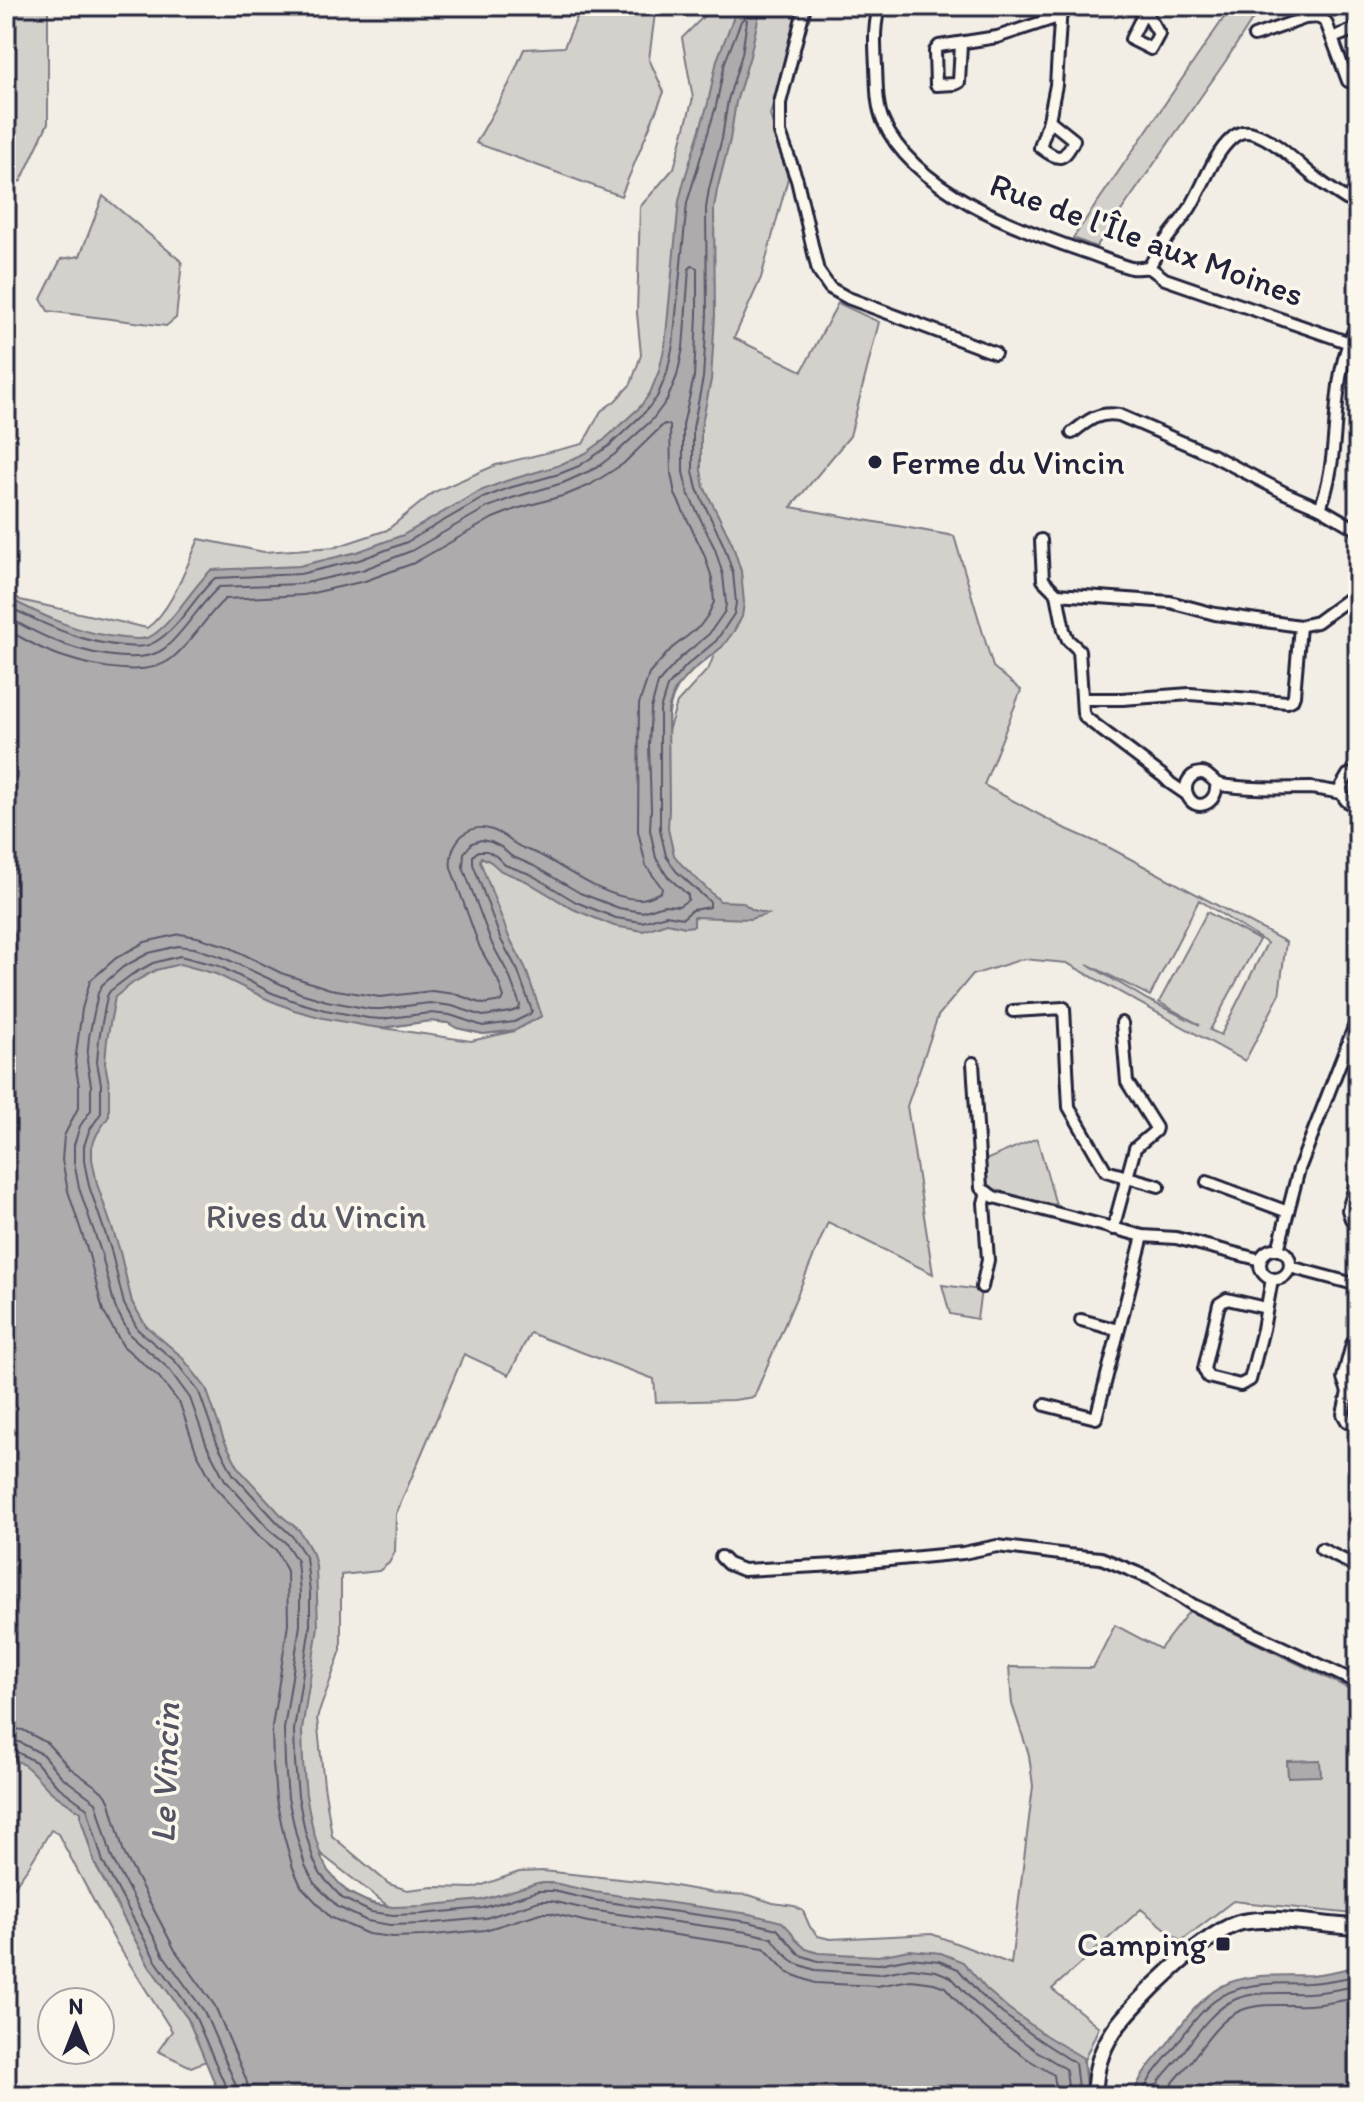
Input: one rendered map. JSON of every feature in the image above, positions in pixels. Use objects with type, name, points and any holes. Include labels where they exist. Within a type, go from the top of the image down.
[{"type":"street","points":[[805,6],[780,103],[780,133],[797,180],[818,271],[830,288],[848,298],[995,353]]},
{"type":"street","name":"Rue de l'Île aux Moines","points":[[880,6],[875,28],[882,120],[916,165],[945,189],[973,206],[1081,251],[1133,268],[1149,268],[1165,279],[1347,342]]},
{"type":"street","points":[[961,44],[997,37],[1061,11],[1056,85],[1049,120]]},
{"type":"street","points":[[1254,36],[1305,18],[1318,17],[1326,22],[1348,81]]},
{"type":"street","points":[[1332,38],[1358,28]]},
{"type":"street","points":[[1149,268],[1155,255],[1191,207],[1222,150],[1241,132],[1262,137],[1329,189],[1358,206]]},
{"type":"street","points":[[1320,508],[1329,485],[1347,342],[1358,323]]},
{"type":"street","points":[[1072,433],[1090,418],[1104,414],[1119,415],[1212,455],[1358,530]]},
{"type":"street","points":[[1041,540],[1043,580],[1057,594],[1064,630],[1068,640],[1079,650],[1083,713],[1086,718],[1186,794],[1192,802],[1202,805],[1221,794],[1244,789],[1342,788]]},
{"type":"street","points":[[1057,594],[1170,602],[1215,614],[1300,626],[1317,622],[1358,592]]},
{"type":"street","points":[[1083,699],[1190,694],[1287,702],[1294,695],[1300,626]]},
{"type":"street","points":[[1358,772],[1348,775],[1342,788],[1347,801],[1358,805]]},
{"type":"street","points":[[1164,777],[1180,781],[1201,773],[1210,776],[1217,788],[1214,798]]},
{"type":"street","points":[[1186,794],[1189,779]]},
{"type":"street","points":[[1216,783],[1244,789]]},
{"type":"street","points":[[1358,816],[1358,843]]},
{"type":"street","points":[[1013,1011],[1064,1008],[1069,1107],[1106,1171],[1159,1186]]},
{"type":"street","points":[[1278,1250],[1299,1169],[1358,1017]]},
{"type":"street","points":[[1113,1229],[1135,1148],[1156,1128],[1127,1082],[1122,1023]]},
{"type":"street","points":[[973,1063],[981,1188],[994,1197],[1113,1229],[1143,1236],[1176,1238],[1261,1260]]},
{"type":"street","points":[[1358,1176],[1348,1210],[1351,1219],[1358,1223]]},
{"type":"street","points":[[1207,1182],[1288,1212]]},
{"type":"street","points":[[982,1287],[988,1260],[984,1203],[987,1192]]},
{"type":"street","points":[[1045,1405],[1096,1418],[1143,1236]]},
{"type":"street","points":[[1278,1250],[1287,1256],[1290,1267],[1285,1275],[1272,1279],[1262,1272],[1261,1260],[1268,1251],[1278,1250]]},
{"type":"street","points":[[1290,1267],[1358,1285]]},
{"type":"street","points":[[1266,1308],[1227,1299],[1219,1304],[1204,1369],[1208,1377],[1240,1385],[1250,1380],[1263,1329],[1272,1279]]},
{"type":"street","points":[[1081,1320],[1118,1330]]},
{"type":"street","points":[[1358,1341],[1352,1344],[1343,1378],[1348,1392],[1343,1414],[1347,1421],[1358,1424]]},
{"type":"street","points":[[721,1557],[728,1564],[743,1570],[963,1553],[997,1546],[1101,1558],[1152,1579],[1193,1605],[1358,1683]]},
{"type":"street","points":[[1321,1549],[1358,1567]]},
{"type":"street","points":[[1095,2096],[1095,2075],[1113,2031],[1133,2008],[1215,1933],[1233,1924],[1263,1920],[1358,1927]]},
{"type":"green space","points":[[6,6],[48,6],[48,123],[21,181],[6,184]]},
{"type":"green space","points":[[580,6],[656,6],[649,59],[664,92],[621,196],[476,143],[509,84],[524,49],[564,47]]},
{"type":"green space","name":"Rives du Vincin","points":[[709,6],[799,6],[770,115],[788,178],[761,278],[734,338],[802,371],[838,303],[879,322],[850,436],[791,507],[954,536],[993,667],[1021,690],[984,785],[1286,942],[1279,996],[1245,1061],[1067,963],[1023,959],[972,975],[938,1016],[907,1106],[933,1274],[828,1222],[754,1397],[656,1402],[654,1379],[530,1333],[509,1375],[464,1354],[396,1514],[395,1552],[389,1563],[379,1571],[341,1575],[341,1650],[317,1718],[332,1836],[389,1884],[407,1890],[474,1888],[519,1872],[543,1871],[658,1883],[714,1893],[749,1895],[794,1906],[803,1911],[818,1936],[830,1939],[932,1934],[1011,1964],[1033,1786],[1029,1755],[1012,1704],[1009,1667],[1093,1668],[1115,1625],[1160,1649],[1189,1611],[1358,1693],[1358,1912],[1353,1914],[1233,1901],[1181,1941],[1141,1909],[1052,1989],[1099,2027],[1084,2060],[1087,2096],[463,2096],[435,2078],[331,2000],[297,1929],[262,1807],[251,1724],[236,1700],[214,1639],[6,1366],[6,1203],[48,1168],[70,1130],[87,1058],[90,1009],[98,983],[172,867],[214,859],[261,856],[325,817],[393,814],[435,818],[471,816],[510,802],[543,779],[560,754],[589,744],[616,686],[616,660],[628,645],[659,637],[688,624],[697,588],[689,509],[696,485],[693,434],[696,376],[711,375],[703,341],[709,246],[698,237],[680,264],[678,306],[664,383],[651,395],[646,411],[624,438],[594,461],[614,481],[646,503],[654,521],[657,547],[650,566],[626,581],[602,576],[566,588],[539,651],[531,703],[491,751],[449,772],[318,764],[269,785],[198,801],[161,803],[127,795],[101,763],[60,696],[6,651],[6,587],[20,600],[147,628],[171,599],[199,539],[264,552],[336,547],[387,530],[434,492],[496,465],[583,444],[601,411],[631,384],[641,355],[637,313],[640,207],[674,168],[693,98],[682,38],[705,15]],"holes":[[[715,652],[709,668],[677,703],[668,731],[668,716],[674,694],[686,677]],[[1199,900],[1267,943],[1221,1035],[1210,1030],[1259,940],[1207,912],[1159,1002],[1200,1025],[1148,1000],[1087,964],[1150,996]],[[430,1021],[483,1034],[515,1031],[471,1041],[383,1028]],[[321,1854],[388,1906],[367,1901],[346,1890],[329,1874]]]},
{"type":"green space","points":[[1232,6],[1261,6],[1096,247],[1073,238]]},
{"type":"green space","points":[[103,196],[182,262],[176,318],[166,326],[48,311],[41,299],[61,259],[80,256]]},
{"type":"green space","points":[[1037,1138],[1056,1205],[989,1191],[983,1161]]},
{"type":"green space","points":[[942,1285],[981,1290],[977,1319],[950,1314]]},
{"type":"green space","points":[[6,1577],[93,1763],[81,1818],[95,1864],[149,1966],[188,2019],[206,2061],[191,2067],[158,2051],[172,2031],[114,1939],[58,1834],[51,1830],[6,1898]]},
{"type":"water","name":"Le Vincin","points":[[738,6],[761,6],[736,102],[714,209],[715,315],[711,380],[701,428],[701,470],[704,487],[732,543],[741,571],[744,603],[742,617],[722,647],[692,671],[674,691],[668,710],[668,829],[674,855],[720,901],[742,902],[753,910],[768,914],[750,919],[694,917],[694,926],[667,923],[643,931],[614,926],[573,909],[481,857],[509,937],[525,967],[542,1016],[516,1030],[483,1034],[430,1021],[381,1028],[323,1018],[269,1000],[216,974],[180,964],[156,970],[115,997],[105,1063],[109,1084],[109,1116],[92,1146],[92,1159],[132,1302],[146,1326],[181,1356],[206,1388],[224,1440],[240,1470],[299,1530],[313,1554],[318,1627],[302,1730],[306,1795],[322,1859],[328,1871],[347,1892],[372,1904],[422,1906],[482,1900],[537,1883],[554,1883],[594,1892],[750,1914],[782,1922],[806,1949],[819,1953],[878,1956],[910,1950],[941,1953],[963,1962],[986,1989],[1008,2008],[1083,2058],[1087,2096],[220,2096],[188,2019],[149,1966],[95,1864],[81,1812],[52,1792],[25,1765],[6,1757],[6,597],[77,628],[107,636],[146,638],[169,621],[211,570],[299,566],[357,552],[403,535],[480,491],[557,466],[586,453],[604,440],[640,407],[659,371],[665,345],[679,201],[708,103],[717,60]]},
{"type":"water","points":[[1320,1760],[1321,1776],[1288,1777],[1287,1761]]},
{"type":"water","points":[[1358,1966],[1358,2096],[1133,2096],[1144,2072],[1189,2015],[1221,1986],[1250,1977],[1316,1974]]},
{"type":"place","name":"Ferme du Vincin","points":[[875,462]]},
{"type":"place","name":"Camping","points":[[1223,1944]]}]
